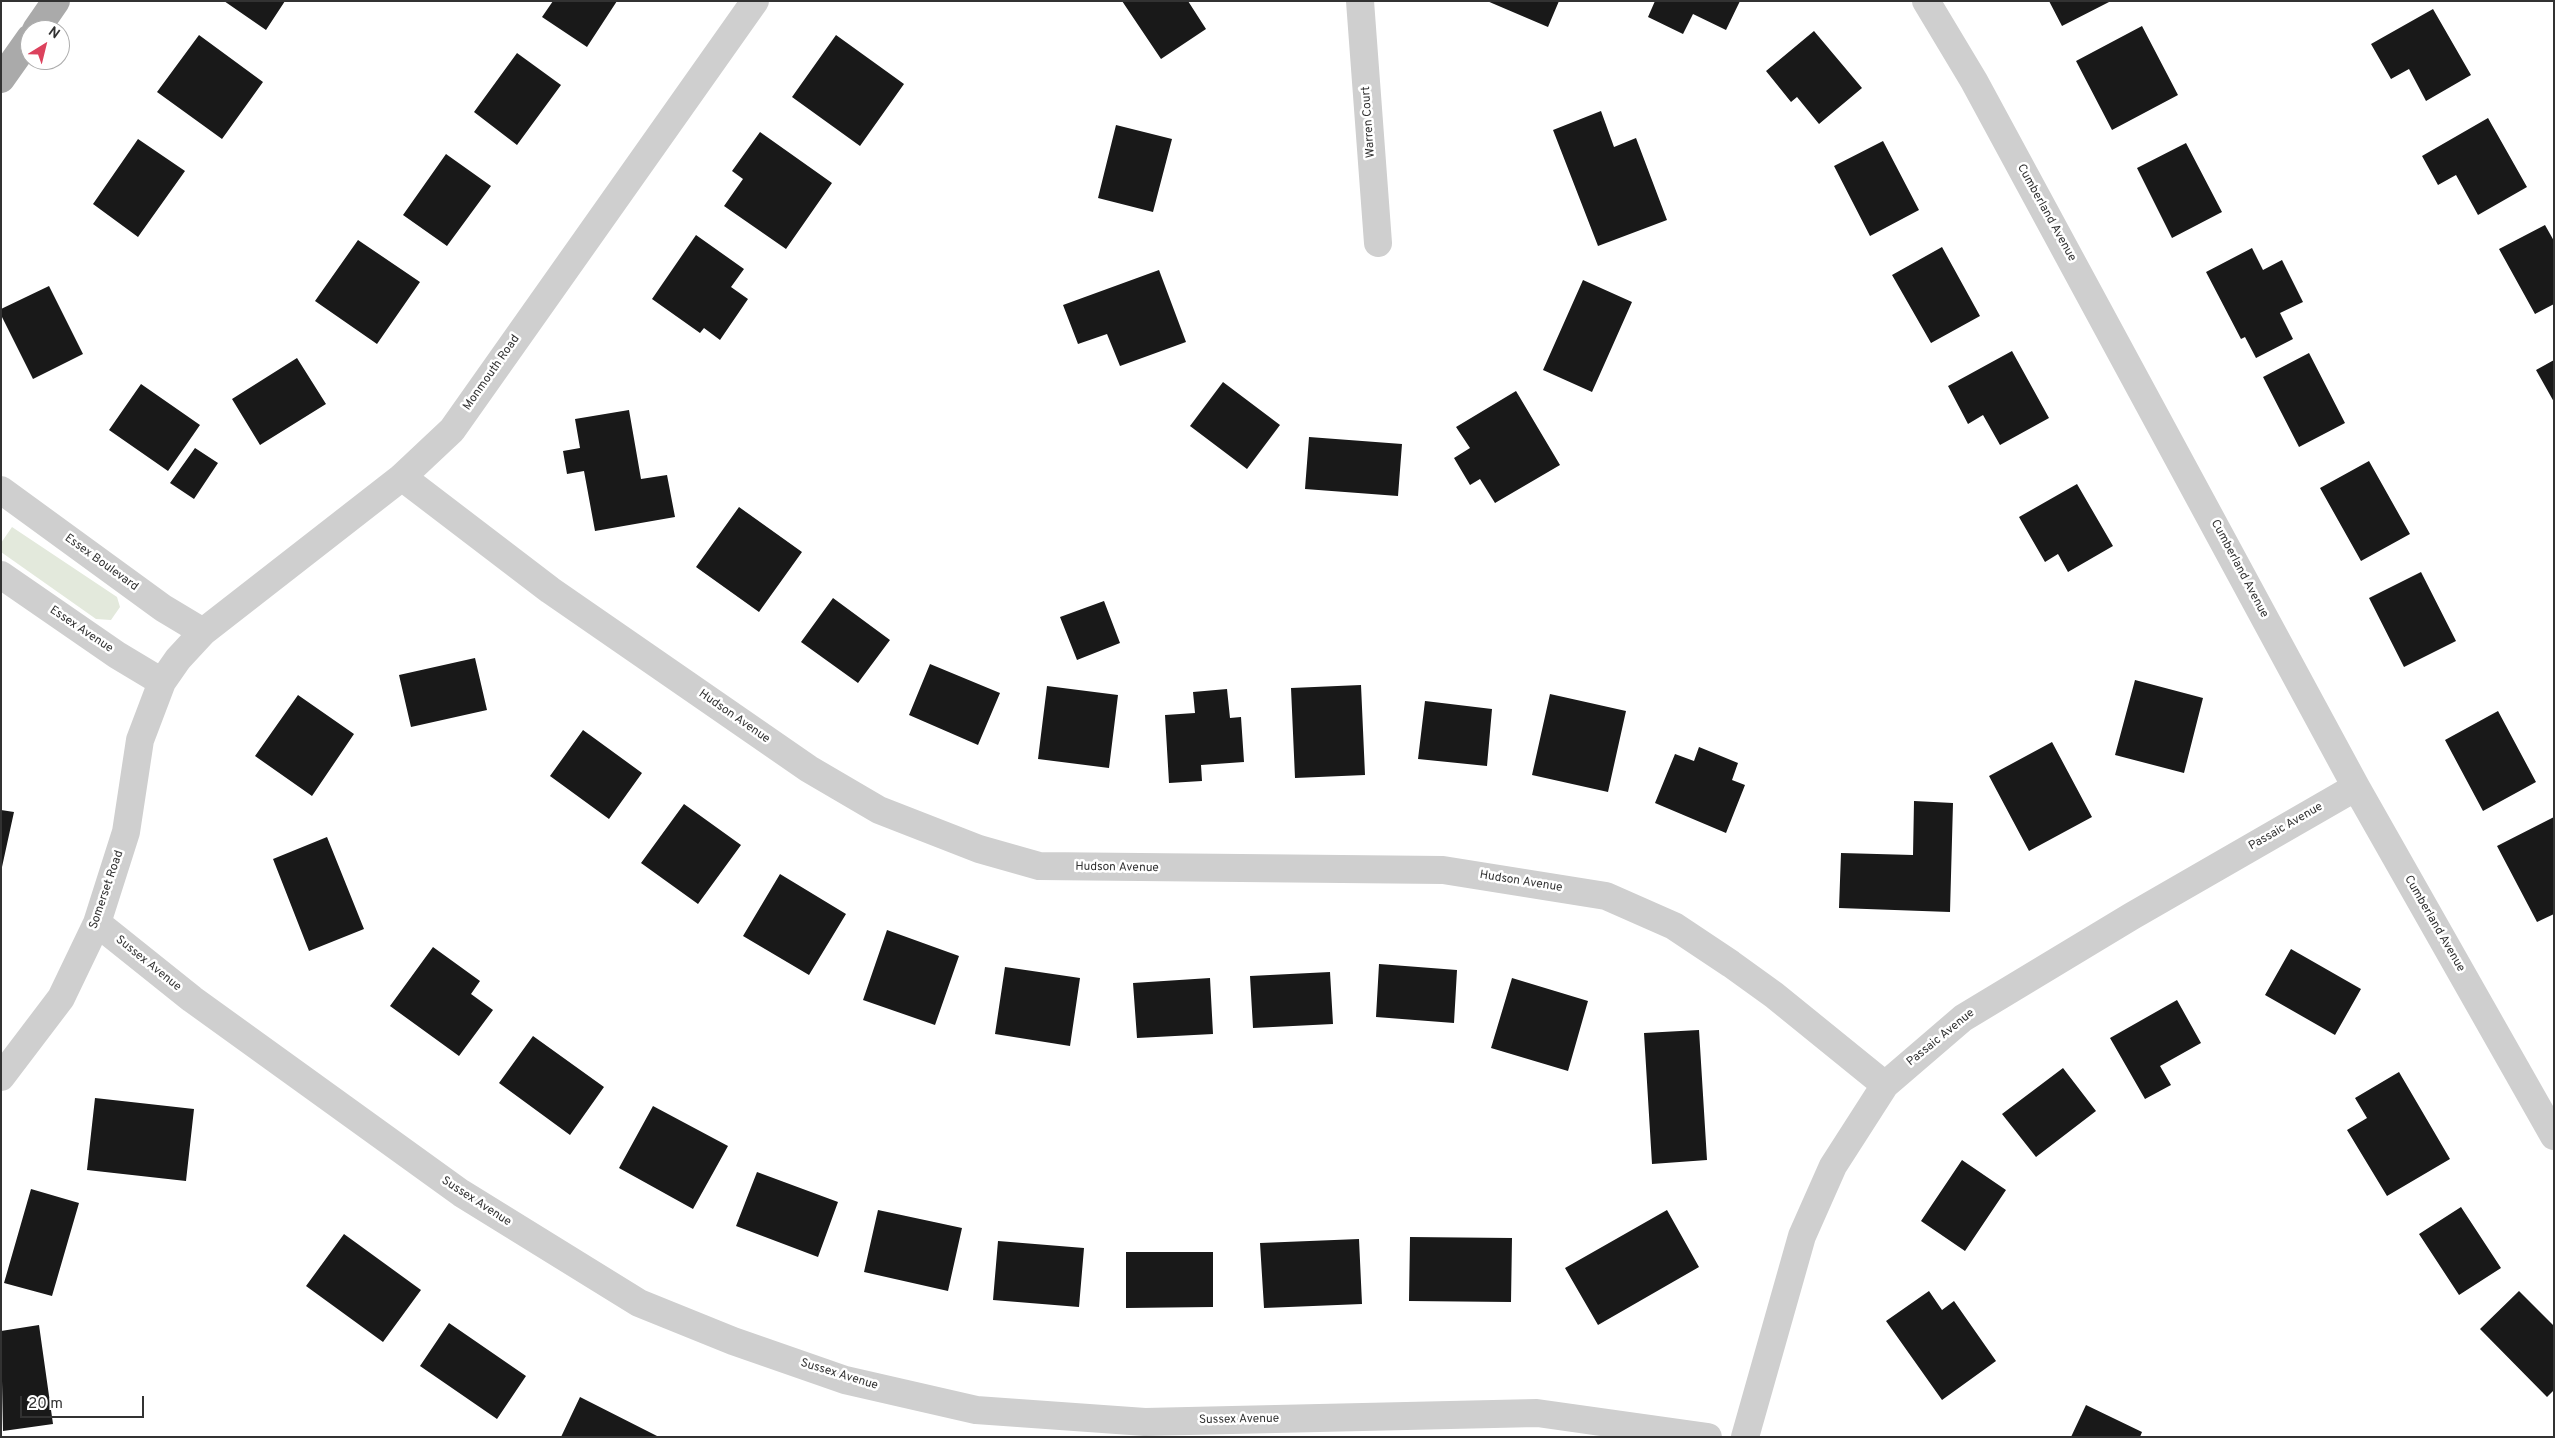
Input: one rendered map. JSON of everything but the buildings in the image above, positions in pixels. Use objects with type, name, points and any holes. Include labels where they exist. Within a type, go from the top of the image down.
[{"type":"main road","points":[[43,20],[56,1]]},
{"type":"main road","points":[[1,79],[20,52]]},
{"type":"street","name":"Monmouth Road","points":[[162,682],[178,659],[203,632],[402,477],[452,430],[755,1]]},
{"type":"street","name":"Warren Court","points":[[1360,1],[1378,243]]},
{"type":"street","name":"Cumberland Avenue","points":[[1926,1],[1988,107],[2356,787],[2554,1136]]},
{"type":"street","name":"Hudson Avenue","points":[[402,477],[550,590],[809,769],[880,810],[979,849],[1039,866],[1443,870],[1606,896],[1674,926],[1731,964],[1781,1001],[1885,1085]]},
{"type":"street","name":"Essex Boulevard","points":[[5,501],[163,608],[203,632]]},
{"type":"street","name":"Essex Avenue","points":[[1,575],[117,655],[162,682]]},
{"type":"street","name":"Somerset Road","points":[[1,1078],[61,998],[97,923],[126,832],[140,740],[162,682]]},
{"type":"street","name":"Passaic Avenue","points":[[1745,1437],[1802,1236],[1833,1166],[1885,1085],[1963,1018],[2124,921],[2356,787]]},
{"type":"street","name":"Sussex Avenue","points":[[97,923],[192,999],[460,1193],[639,1303],[716,1334],[845,1380],[976,1410],[1145,1422],[1328,1427],[1537,1413],[1708,1437]]},
{"type":"shaded area","points":[[12,527],[117,597],[120,607],[111,620],[96,619],[1,552],[1,543]]}]
